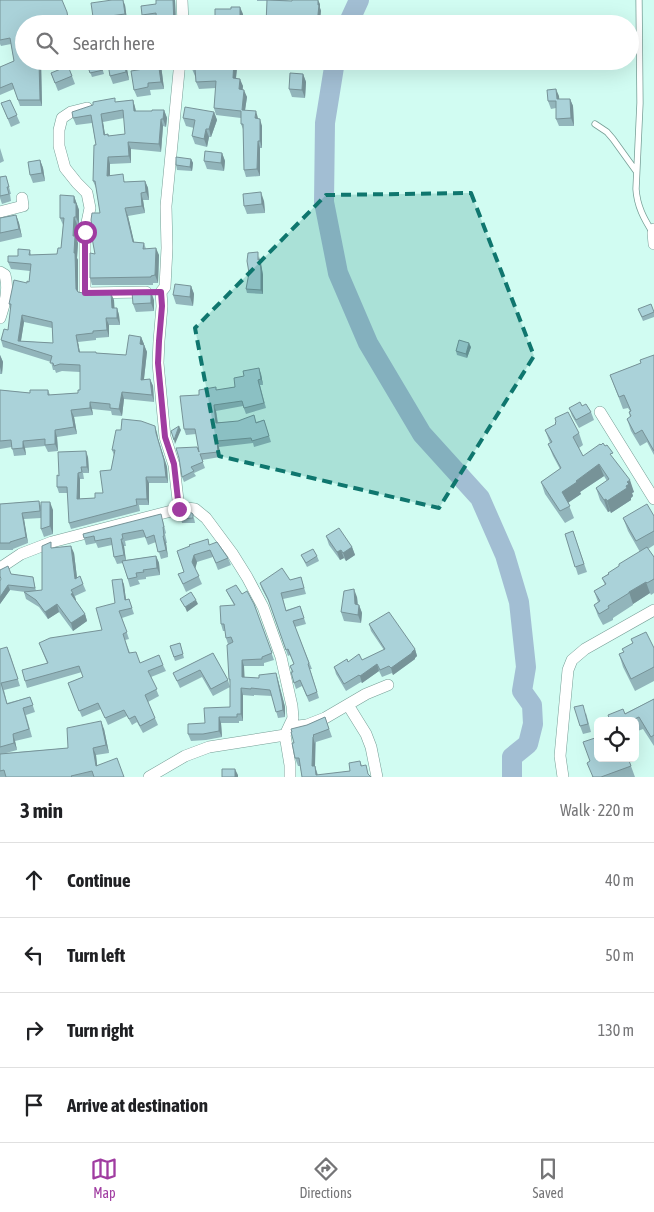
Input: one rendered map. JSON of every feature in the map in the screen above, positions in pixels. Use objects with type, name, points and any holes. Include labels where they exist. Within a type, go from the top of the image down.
[{"type":"street","points":[[182,0],[183,15]]},
{"type":"street","points":[[179,70],[166,206],[167,248],[165,287],[161,292],[162,306],[158,363],[165,437],[174,464],[179,509]]},
{"type":"street","points":[[87,108],[71,112],[62,118],[58,146],[65,168],[77,184],[87,193],[90,208],[85,232],[85,293],[161,292]]},
{"type":"street","points":[[0,212],[23,206],[22,198]]},
{"type":"street","points":[[0,272],[5,274],[7,294],[0,318]]},
{"type":"street","points":[[600,412],[654,499]]},
{"type":"street","points":[[0,568],[21,554],[52,542],[179,509],[195,509],[206,518],[232,553],[260,599],[268,620],[281,657],[292,706],[293,718],[287,731],[290,777]]},
{"type":"street","points":[[563,777],[560,756],[568,670],[572,660],[585,649],[654,610]]},
{"type":"street","points":[[150,777],[185,756],[209,747],[307,725],[324,718],[366,694],[388,685]]},
{"type":"street","points":[[348,705],[366,734],[371,747],[377,777]]},
{"type":"lane","points":[[638,0],[638,15]]},
{"type":"lane","points":[[639,52],[640,104],[636,189],[641,211],[654,236]]},
{"type":"lane","points":[[595,124],[613,139],[636,172]]},
{"type":"highlighted area","points":[[471,193],[534,356],[439,508],[219,456],[195,328],[326,195]]},
{"type":"building","points":[[0,0],[62,0],[68,15],[15,15],[15,70],[39,70],[40,100],[18,100],[12,83],[0,88],[0,67],[14,61],[10,38],[0,40]]},
{"type":"building","points":[[123,0],[125,14],[93,15],[91,3]]},
{"type":"building","points":[[156,0],[173,0],[174,15],[156,15],[156,13],[142,15],[141,6],[156,4]]},
{"type":"building","points":[[267,0],[318,0],[318,15],[266,15]]},
{"type":"building","points":[[231,7],[240,7],[240,15],[215,15],[215,9],[231,9]]},
{"type":"building","points":[[58,70],[70,70],[72,76],[55,83],[51,73]]},
{"type":"building","points":[[89,70],[103,70],[90,73]]},
{"type":"building","points":[[109,70],[126,70],[126,72],[110,76]]},
{"type":"building","points":[[159,70],[161,82],[148,83],[148,87],[134,90],[131,71]]},
{"type":"building","points":[[195,70],[233,70],[233,78],[240,79],[239,89],[244,90],[242,110],[256,111],[255,118],[260,119],[257,169],[244,170],[241,111],[214,108],[216,81],[196,82]]},
{"type":"building","points":[[290,73],[303,74],[302,90],[289,89]]},
{"type":"building","points":[[556,89],[557,99],[570,99],[571,118],[556,119],[556,101],[548,101],[547,90]]},
{"type":"building","points":[[115,98],[115,102],[133,100],[134,111],[164,110],[163,119],[161,119],[159,144],[128,142],[129,156],[108,157],[107,176],[123,174],[124,182],[145,181],[146,192],[141,193],[142,206],[125,208],[133,242],[144,243],[143,249],[156,248],[155,275],[151,277],[90,278],[90,253],[95,254],[92,238],[94,238],[91,220],[92,213],[100,213],[95,181],[93,181],[94,145],[96,145],[91,115],[73,118],[72,112],[93,105],[93,102]],"holes":[[[123,110],[125,134],[104,135],[101,114]]]},
{"type":"building","points":[[10,100],[17,115],[8,119],[1,103]]},
{"type":"building","points":[[185,107],[214,112],[209,129],[206,129],[204,139],[192,136],[195,120],[183,118]]},
{"type":"building","points":[[205,151],[222,153],[221,163],[204,161]]},
{"type":"building","points":[[176,157],[191,159],[190,167],[176,165]]},
{"type":"building","points":[[40,160],[42,173],[30,175],[28,162]]},
{"type":"building","points":[[6,176],[9,194],[0,196],[0,177]]},
{"type":"building","points":[[261,192],[262,204],[244,206],[243,194]]},
{"type":"building","points":[[60,195],[74,196],[76,217],[74,217],[73,236],[75,236],[76,289],[78,292],[83,293],[111,293],[112,308],[117,308],[117,318],[106,318],[107,330],[76,335],[79,352],[126,355],[129,335],[141,337],[140,344],[144,345],[141,380],[150,379],[152,395],[122,392],[119,409],[110,408],[110,404],[90,402],[90,408],[71,410],[74,427],[55,430],[55,444],[45,445],[45,439],[23,441],[23,448],[12,449],[11,440],[0,441],[0,390],[30,393],[30,390],[48,390],[48,395],[78,393],[78,390],[80,390],[80,365],[60,364],[54,366],[53,363],[50,363],[52,356],[1,340],[4,329],[8,330],[11,304],[9,304],[14,280],[29,282],[31,264],[8,262],[8,256],[18,256],[18,249],[30,250],[29,255],[57,254],[58,248],[61,248],[64,218],[60,218]],"holes":[[[22,315],[52,322],[53,343],[18,341]]]},
{"type":"building","points":[[16,215],[19,229],[0,233],[0,218]]},
{"type":"building","points":[[258,252],[261,290],[246,289],[249,273],[248,253]]},
{"type":"building","points":[[175,284],[191,286],[190,297],[173,295]]},
{"type":"building","points":[[151,291],[151,303],[133,304],[132,292]]},
{"type":"building","points":[[651,304],[654,312],[642,317],[638,309]]},
{"type":"building","points":[[459,340],[469,343],[466,354],[456,351]]},
{"type":"building","points":[[654,355],[654,451],[642,430],[635,434],[627,419],[631,416],[629,412],[631,411],[624,395],[619,397],[610,375],[641,363],[640,360]]},
{"type":"building","points":[[259,368],[261,379],[258,380],[264,403],[244,408],[242,401],[214,405],[216,423],[238,421],[254,415],[256,423],[264,420],[269,436],[252,441],[251,438],[217,441],[218,452],[200,454],[203,462],[191,467],[194,471],[182,477],[176,448],[197,447],[199,452],[195,429],[184,429],[180,396],[199,395],[199,390],[216,387],[216,390],[235,387],[234,378],[244,376],[243,371]]},
{"type":"building","points":[[580,402],[582,406],[586,404],[591,412],[576,420],[569,408]]},
{"type":"building","points":[[568,412],[579,433],[573,437],[583,456],[600,444],[607,445],[613,453],[610,454],[630,480],[627,482],[629,484],[626,486],[627,488],[607,501],[606,499],[604,500],[596,488],[609,479],[599,464],[562,492],[570,506],[560,511],[541,482],[561,468],[548,444],[552,442],[545,430],[556,424],[555,418]]},
{"type":"building","points":[[122,419],[141,421],[155,426],[164,460],[166,477],[146,477],[147,499],[136,499],[137,505],[69,523],[67,487],[57,487],[57,475],[59,476],[58,452],[86,451],[87,467],[81,467],[82,472],[78,473],[77,499],[95,498],[95,493],[103,493],[100,471],[111,470],[116,430],[121,430]]},
{"type":"building","points":[[179,426],[174,440],[171,431]]},
{"type":"building","points":[[39,501],[40,511],[22,513],[26,537],[10,543],[0,543],[0,504]]},
{"type":"building","points":[[41,502],[50,502],[50,526],[41,529]]},
{"type":"building","points":[[647,504],[654,516],[654,531],[636,541],[623,518]]},
{"type":"building","points":[[180,512],[190,512],[193,514],[193,518],[181,519]]},
{"type":"building","points":[[161,514],[166,550],[158,552],[154,535],[146,538],[143,530],[122,534],[124,555],[114,557],[111,538],[95,541],[94,536],[84,538],[83,534]]},
{"type":"building","points":[[339,528],[352,547],[343,553],[341,550],[337,552],[326,536]]},
{"type":"building","points":[[573,531],[584,564],[575,567],[565,534]]},
{"type":"building","points":[[208,539],[209,545],[217,542],[228,558],[216,563],[210,550],[194,555],[192,562],[199,576],[183,584],[178,574],[184,572],[177,551]]},
{"type":"building","points":[[51,542],[51,548],[71,546],[75,579],[80,576],[83,584],[71,590],[73,593],[71,594],[85,614],[71,623],[57,604],[45,612],[36,600],[24,592],[42,590],[42,546]]},
{"type":"building","points":[[647,547],[654,557],[654,579],[629,592],[599,614],[594,605],[600,601],[594,591],[606,584],[602,578],[619,566],[619,564]]},
{"type":"building","points":[[313,549],[317,556],[306,563],[301,555]]},
{"type":"building","points":[[156,556],[157,568],[143,570],[144,572],[136,573],[137,577],[128,579],[122,561]]},
{"type":"building","points":[[8,566],[11,574],[33,577],[35,588],[8,585],[0,597],[0,570]]},
{"type":"building","points":[[282,568],[290,580],[301,577],[304,588],[281,593],[286,611],[300,606],[304,618],[293,621],[309,663],[317,692],[307,696],[300,680],[294,683],[291,672],[293,672],[290,666],[294,664],[288,649],[286,650],[268,599],[260,583]]},
{"type":"building","points":[[122,579],[125,600],[129,599],[132,608],[119,611],[127,632],[123,634],[129,653],[136,652],[140,663],[159,655],[163,665],[148,671],[157,689],[145,695],[155,718],[140,726],[135,716],[129,719],[124,710],[105,718],[98,703],[79,711],[68,683],[83,677],[79,666],[25,681],[22,670],[48,663],[39,643],[50,638],[102,630],[96,608],[115,603],[112,580]]},
{"type":"building","points":[[236,585],[242,594],[247,591],[254,604],[272,653],[262,657],[262,659],[242,660],[242,677],[259,678],[259,675],[276,673],[283,710],[276,712],[270,690],[241,688],[241,714],[237,714],[237,717],[219,717],[219,731],[188,734],[188,724],[205,723],[204,708],[230,707],[227,645],[233,642],[231,637],[226,638],[224,624],[221,624],[220,606],[235,605],[226,590]]},
{"type":"building","points":[[354,589],[355,604],[359,605],[358,615],[341,612],[344,591]]},
{"type":"building","points":[[191,592],[196,600],[185,607],[180,599]]},
{"type":"building","points":[[389,612],[415,649],[391,668],[389,666],[380,670],[377,664],[344,684],[334,667],[347,659],[348,662],[359,654],[362,660],[385,649],[369,624]]},
{"type":"building","points":[[646,632],[654,648],[654,667],[631,679],[619,654],[624,652],[622,649],[633,643],[631,639]]},
{"type":"building","points":[[180,643],[183,654],[174,657],[170,646]]},
{"type":"building","points":[[7,647],[18,679],[1,683],[7,704],[30,697],[33,705],[23,708],[29,729],[13,734],[14,743],[0,747],[0,649]]},
{"type":"building","points":[[213,653],[228,680],[211,689],[200,670],[177,681],[173,673]]},
{"type":"building","points":[[654,699],[654,735],[651,737],[639,717],[609,717],[608,715],[623,709],[625,714]]},
{"type":"building","points":[[583,705],[588,724],[580,726],[574,707]]},
{"type":"building","points":[[325,717],[329,729],[313,735],[312,766],[315,766],[316,775],[350,771],[349,763],[360,761],[361,766],[366,765],[368,774],[371,777],[302,777],[299,758],[295,758],[291,729],[307,725]]},
{"type":"building","points":[[101,721],[106,745],[93,748],[96,766],[117,758],[124,777],[94,777],[92,771],[72,777],[6,777],[4,770],[0,771],[0,754],[68,748],[67,728]]},
{"type":"building","points":[[594,738],[594,762],[630,762],[631,766],[601,777],[593,777],[587,763],[590,761],[583,742]]},
{"type":"building","points":[[222,769],[235,769],[235,777],[222,777]]},
{"type":"waterway","points":[[352,15],[359,0]]},
{"type":"waterway","points":[[334,70],[325,123],[324,202],[338,273],[368,343],[422,434],[480,498],[505,555],[519,602],[526,667],[522,691],[532,705],[533,724],[528,744],[512,757],[512,777]]},
{"type":"route","points":[[85,232],[85,293],[161,292],[162,306],[158,363],[165,437],[174,464],[179,509]]}]
